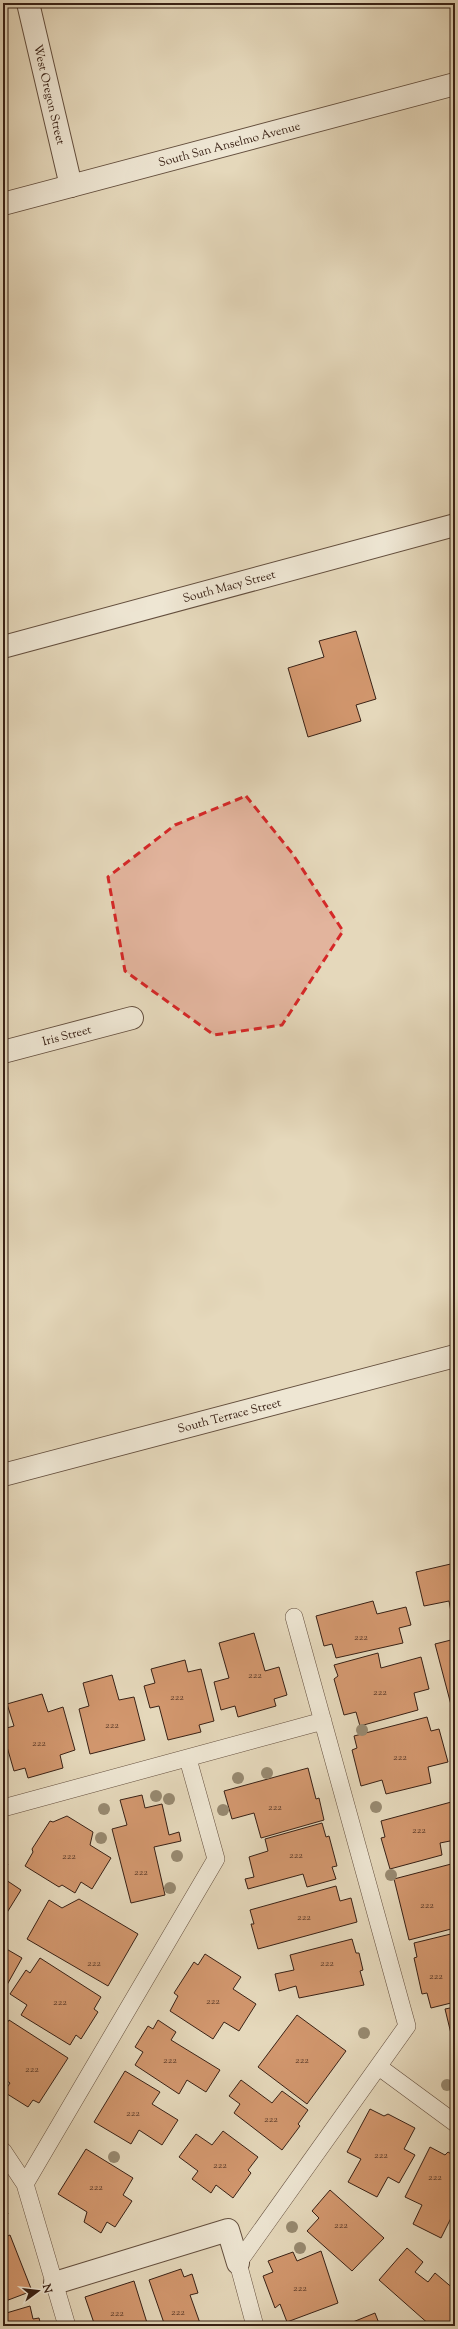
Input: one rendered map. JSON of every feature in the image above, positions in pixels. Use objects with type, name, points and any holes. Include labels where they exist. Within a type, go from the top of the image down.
[{"type":"street","name":"West Oregon Street","points":[[28,3],[71,186]]},
{"type":"street","name":"South San Anselmo Avenue","points":[[3,204],[455,84]]},
{"type":"street","name":"South Macy Street","points":[[3,648],[455,525]]},
{"type":"street","name":"Iris Street","points":[[3,1052],[132,1018]]},
{"type":"street","name":"South Terrace Street","points":[[3,1475],[455,1356]]},
{"type":"street","points":[[55,2283],[228,2230],[238,2263]]},
{"type":"lane","points":[[255,2326],[238,2263],[380,2067],[407,2026],[294,1617]]},
{"type":"lane","points":[[3,1808],[188,1759],[323,1721]]},
{"type":"lane","points":[[25,2184],[216,1859],[188,1759]]},
{"type":"lane","points":[[380,2067],[455,2123]]},
{"type":"lane","points":[[3,2151],[25,2184],[67,2326]]},
{"type":"highlighted area","points":[[246,796],[292,853],[343,931],[282,1025],[214,1035],[125,971],[108,877],[175,825]]},
{"type":"building","points":[[356,631],[376,699],[356,705],[361,721],[308,737],[288,668],[324,657],[319,641]]},
{"type":"building","points":[[455,1563],[455,1611],[451,1612],[449,1601],[424,1606],[416,1572]]},
{"type":"building","points":[[373,1601],[377,1614],[406,1607],[411,1625],[399,1628],[403,1643],[336,1658],[332,1644],[324,1646],[316,1616]]},
{"type":"building","points":[[254,1633],[265,1671],[279,1667],[287,1695],[274,1699],[276,1706],[238,1717],[235,1706],[221,1710],[214,1682],[229,1678],[219,1643]]},
{"type":"building","points":[[455,1639],[455,1720],[435,1644]]},
{"type":"building","points":[[378,1653],[381,1668],[421,1657],[429,1689],[414,1693],[418,1710],[360,1726],[356,1712],[344,1715],[334,1679],[338,1676],[334,1665]]},
{"type":"building","points":[[185,1660],[188,1672],[201,1669],[214,1721],[199,1725],[201,1732],[168,1740],[159,1706],[150,1708],[144,1686],[155,1683],[151,1669]]},
{"type":"building","points":[[112,1675],[119,1700],[134,1697],[145,1740],[90,1754],[79,1709],[89,1706],[83,1683]]},
{"type":"building","points":[[42,1694],[48,1712],[63,1707],[75,1750],[60,1755],[63,1768],[28,1778],[25,1768],[14,1771],[3,1733],[3,1729],[14,1726],[7,1704]]},
{"type":"building","points":[[427,1717],[431,1731],[439,1729],[448,1762],[428,1767],[431,1783],[386,1794],[382,1780],[361,1786],[352,1750],[357,1748],[354,1736]]},
{"type":"building","points":[[308,1768],[316,1799],[319,1798],[324,1820],[261,1838],[254,1813],[232,1819],[224,1791]]},
{"type":"building","points":[[142,1795],[145,1808],[162,1804],[169,1835],[179,1832],[181,1841],[154,1847],[165,1895],[131,1903],[112,1829],[127,1825],[120,1800]]},
{"type":"building","points":[[455,1801],[455,1840],[440,1843],[442,1855],[390,1869],[381,1838],[385,1837],[381,1821]]},
{"type":"building","points":[[67,1816],[93,1832],[90,1845],[111,1858],[92,1889],[81,1882],[75,1893],[62,1885],[59,1887],[25,1866],[33,1852],[32,1849],[50,1821],[53,1822]]},
{"type":"building","points":[[322,1823],[326,1837],[329,1836],[337,1866],[332,1867],[336,1879],[307,1887],[303,1874],[248,1889],[245,1879],[254,1877],[249,1857],[268,1851],[265,1839]]},
{"type":"building","points":[[3,1861],[8,1864],[3,1872]]},
{"type":"building","points":[[455,1863],[455,1928],[409,1940],[394,1879]]},
{"type":"building","points":[[3,1878],[21,1890],[3,1919]]},
{"type":"building","points":[[336,1886],[340,1901],[351,1898],[357,1922],[258,1949],[251,1924],[254,1924],[250,1910]]},
{"type":"building","points":[[79,1899],[138,1934],[108,1986],[27,1939],[49,1900],[62,1908]]},
{"type":"building","points":[[455,1933],[455,2002],[431,2008],[427,1993],[422,1994],[414,1958],[417,1957],[414,1943]]},
{"type":"building","points":[[352,1939],[356,1953],[359,1953],[363,1970],[360,1971],[364,1985],[299,1998],[296,1986],[279,1991],[275,1974],[294,1970],[290,1955]]},
{"type":"building","points":[[3,1947],[22,1958],[3,1992]]},
{"type":"building","points":[[205,1954],[241,1977],[233,1989],[256,2004],[239,2031],[224,2022],[213,2039],[170,2011],[178,1996],[174,1993],[194,1962],[198,1965]]},
{"type":"building","points":[[40,1958],[101,1997],[94,2009],[98,2012],[81,2039],[76,2035],[70,2045],[21,2015],[27,2005],[10,1994],[26,1970],[30,1973]]},
{"type":"building","points":[[455,2007],[455,2050],[445,2009]]},
{"type":"building","points":[[297,2015],[346,2051],[307,2104],[258,2067]]},
{"type":"building","points":[[9,2020],[68,2058],[39,2103],[33,2100],[28,2107],[4,2092],[10,2083],[3,2078],[3,2030]]},
{"type":"building","points":[[158,2020],[176,2032],[171,2040],[220,2070],[206,2092],[187,2080],[179,2094],[135,2065],[143,2052],[135,2047],[148,2026],[153,2029]]},
{"type":"building","points":[[125,2071],[160,2092],[152,2104],[178,2120],[162,2145],[139,2130],[131,2144],[94,2122]]},
{"type":"building","points":[[241,2080],[272,2103],[282,2091],[308,2110],[298,2124],[300,2126],[282,2150],[234,2113],[240,2104],[229,2096]]},
{"type":"building","points":[[370,2109],[384,2116],[388,2114],[415,2128],[404,2149],[415,2155],[399,2183],[388,2177],[377,2197],[348,2182],[361,2159],[347,2152]]},
{"type":"building","points":[[223,2131],[258,2157],[248,2170],[251,2173],[233,2198],[216,2185],[211,2193],[192,2179],[198,2171],[179,2157],[196,2134],[212,2145]]},
{"type":"building","points":[[430,2147],[445,2155],[448,2152],[455,2156],[455,2210],[441,2238],[413,2224],[422,2205],[405,2197]]},
{"type":"building","points":[[86,2149],[133,2178],[123,2195],[132,2201],[115,2227],[107,2222],[101,2233],[84,2222],[87,2212],[58,2194]]},
{"type":"building","points":[[330,2190],[384,2238],[352,2271],[307,2231],[319,2218],[312,2211]]},
{"type":"building","points":[[3,2202],[8,2214],[3,2216]]},
{"type":"building","points":[[10,2235],[32,2291],[3,2302],[3,2238]]},
{"type":"building","points":[[407,2248],[423,2262],[415,2272],[428,2282],[435,2273],[455,2290],[455,2320],[450,2326],[431,2326],[379,2280]]},
{"type":"building","points":[[321,2251],[338,2303],[287,2322],[280,2304],[275,2308],[263,2276],[273,2272],[268,2261],[293,2252],[297,2261]]},
{"type":"building","points":[[181,2269],[184,2277],[192,2274],[198,2293],[190,2295],[201,2326],[165,2326],[149,2280]]},
{"type":"building","points":[[134,2281],[148,2326],[95,2326],[85,2297]]},
{"type":"building","points":[[30,2306],[33,2319],[39,2318],[41,2326],[3,2326],[3,2314]]},
{"type":"building","points":[[375,2313],[380,2326],[343,2326]]}]
